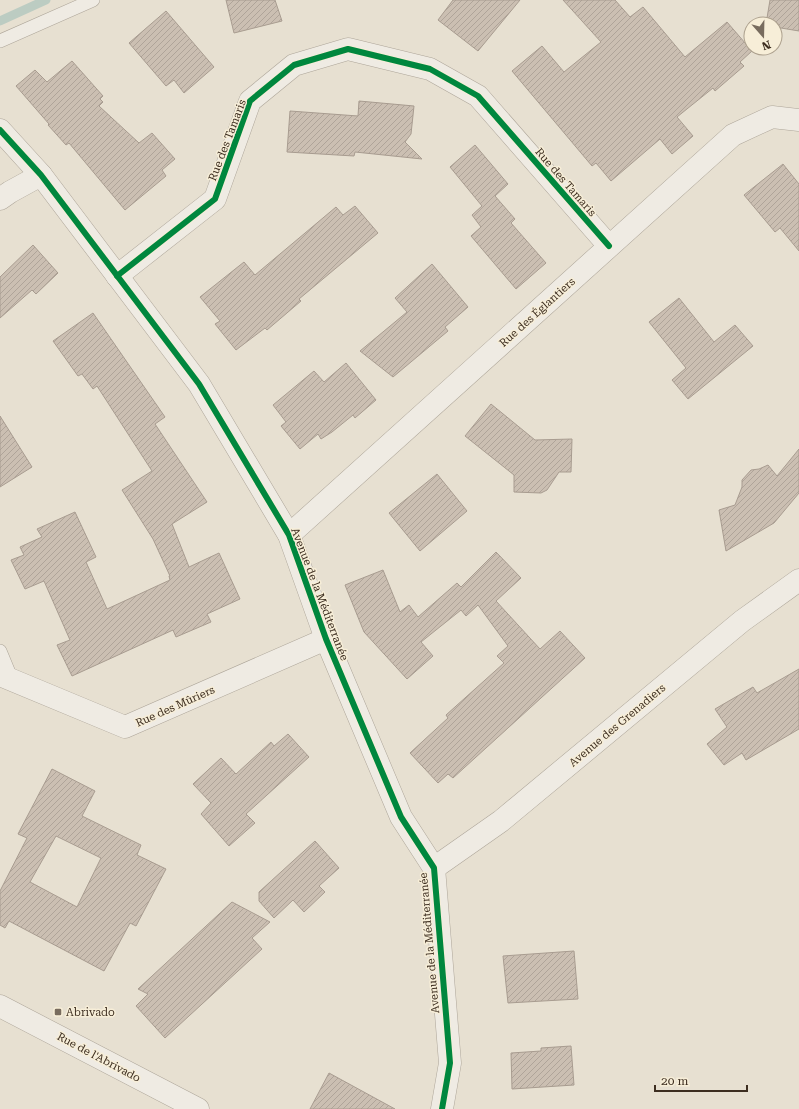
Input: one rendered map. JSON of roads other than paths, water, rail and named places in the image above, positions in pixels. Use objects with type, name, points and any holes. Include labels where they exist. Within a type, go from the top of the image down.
[{"type":"street","name":"Rue des Tamaris","points":[[117,276],[215,199],[250,101],[294,65],[348,49],[430,69],[478,96],[610,246]]},
{"type":"street","name":"Rue des Églantiers","points":[[289,535],[733,135],[772,117],[799,120]]},
{"type":"street","name":"Avenue de la Méditerranée","points":[[0,130],[41,175],[199,384],[289,535],[326,639],[400,816],[434,868],[450,1063],[442,1109]]},
{"type":"street","points":[[0,199],[41,175]]},
{"type":"street","name":"Avenue des Grenadiers","points":[[434,868],[501,821],[742,621],[799,580]]},
{"type":"street","name":"Rue des Mûriers","points":[[6,678],[125,727],[326,639]]},
{"type":"street","name":"Rue de l'Abrivado","points":[[0,1006],[198,1109]]},
{"type":"lane","points":[[0,41],[93,0]]},
{"type":"lane","points":[[0,651],[6,678]]},
{"type":"waterway","points":[[0,21],[46,0]]},
{"type":"place","name":"Abrivado","points":[[58,1012]]}]
